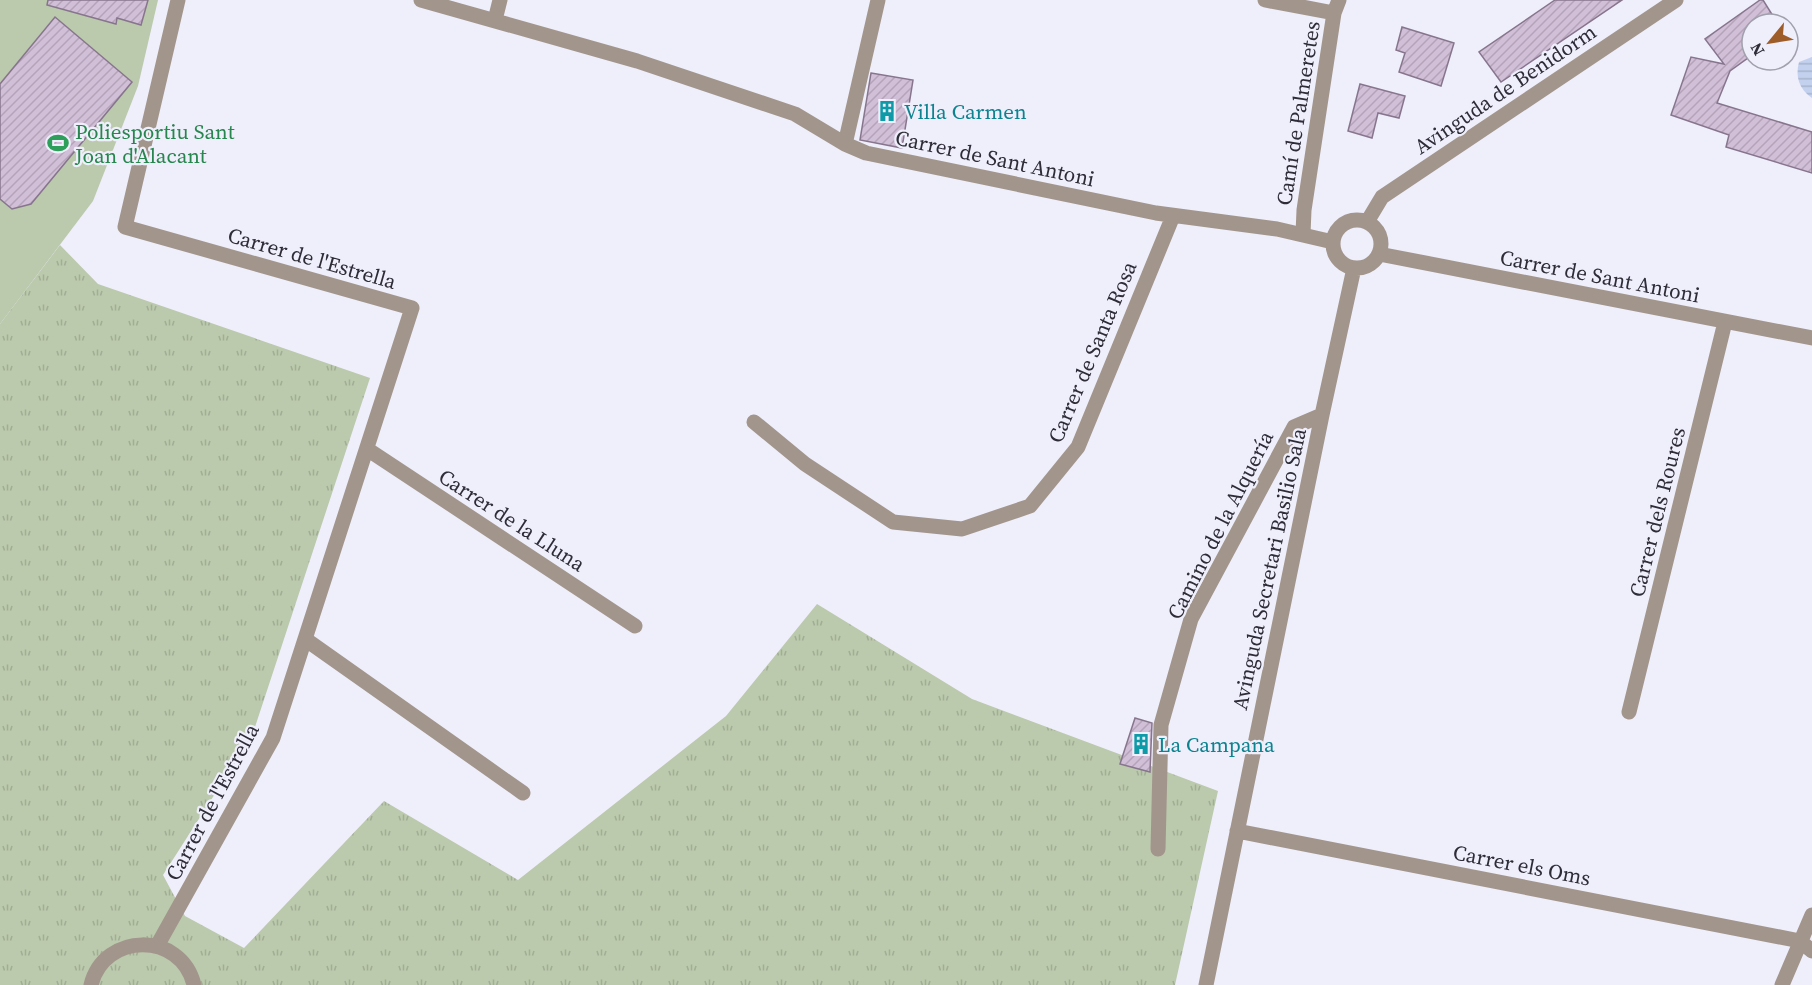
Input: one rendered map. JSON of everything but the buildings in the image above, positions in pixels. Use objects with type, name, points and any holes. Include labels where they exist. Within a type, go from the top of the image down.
[{"type":"street","name":"Carrer de l'Estrella","points":[[158,946],[273,738],[412,308],[125,227],[178,0]]},
{"type":"street","name":"Carrer de Sant Antoni","points":[[421,0],[637,61],[795,114],[845,144],[866,153],[1173,216],[1303,234],[1333,242]]},
{"type":"street","points":[[495,20],[500,0]]},
{"type":"street","points":[[845,144],[878,0]]},
{"type":"street","points":[[1265,0],[1337,7]]},
{"type":"street","name":"Avinguda de Benidorm","points":[[1366,222],[1382,197],[1676,0]]},
{"type":"street","name":"Camí de Palmeretes","points":[[1303,234],[1303,219],[1337,7]]},
{"type":"street","name":"Carrer de Santa Rosa","points":[[754,422],[805,464],[893,522],[962,529],[1030,506],[1078,447],[1173,216]]},
{"type":"street","points":[[1352,221],[1366,222],[1376,230],[1379,236],[1381,242],[1379,254],[1369,265],[1354,268],[1341,262],[1334,250],[1333,242],[1339,229],[1345,224],[1352,221]]},
{"type":"street","name":"Carrer de Sant Antoni","points":[[1379,254],[1812,338]]},
{"type":"street","name":"Avinguda Secretari Basilio Sala","points":[[1206,985],[1354,268]]},
{"type":"street","name":"Carrer dels Roures","points":[[1629,712],[1725,322]]},
{"type":"street","name":"Camino de la Alquería","points":[[1158,849],[1161,726],[1191,619],[1294,428],[1322,415]]},
{"type":"street","name":"Carrer de la Lluna","points":[[366,449],[635,626]]},
{"type":"street","points":[[305,639],[523,793]]},
{"type":"street","name":"Carrer els Oms","points":[[1237,831],[1800,941]]},
{"type":"street","points":[[1782,985],[1812,915]]},
{"type":"street","points":[[1800,941],[1812,951]]},
{"type":"street","points":[[91,985],[98,967],[110,955],[124,947],[141,944],[158,946],[172,953],[184,964],[194,985]]},
{"type":"green space","name":"Poliesportiu Sant Joan d'Alacant","points":[[0,0],[158,0],[138,86],[93,201],[0,324]]},
{"type":"green space","points":[[60,245],[98,284],[370,378],[252,736],[163,875],[185,916],[244,948],[384,801],[518,880],[726,716],[817,604],[972,699],[1218,791],[1175,985],[0,985],[0,324]]},
{"type":"water","points":[[1812,57],[1812,98],[1799,82],[1800,62]]},
{"type":"place","name":"Villa Carmen","points":[[887,111]]},
{"type":"place","name":"Poliesportiu Sant Joan d'Alacant","points":[[58,143]]},
{"type":"place","name":"La Campana","points":[[1141,744]]}]
